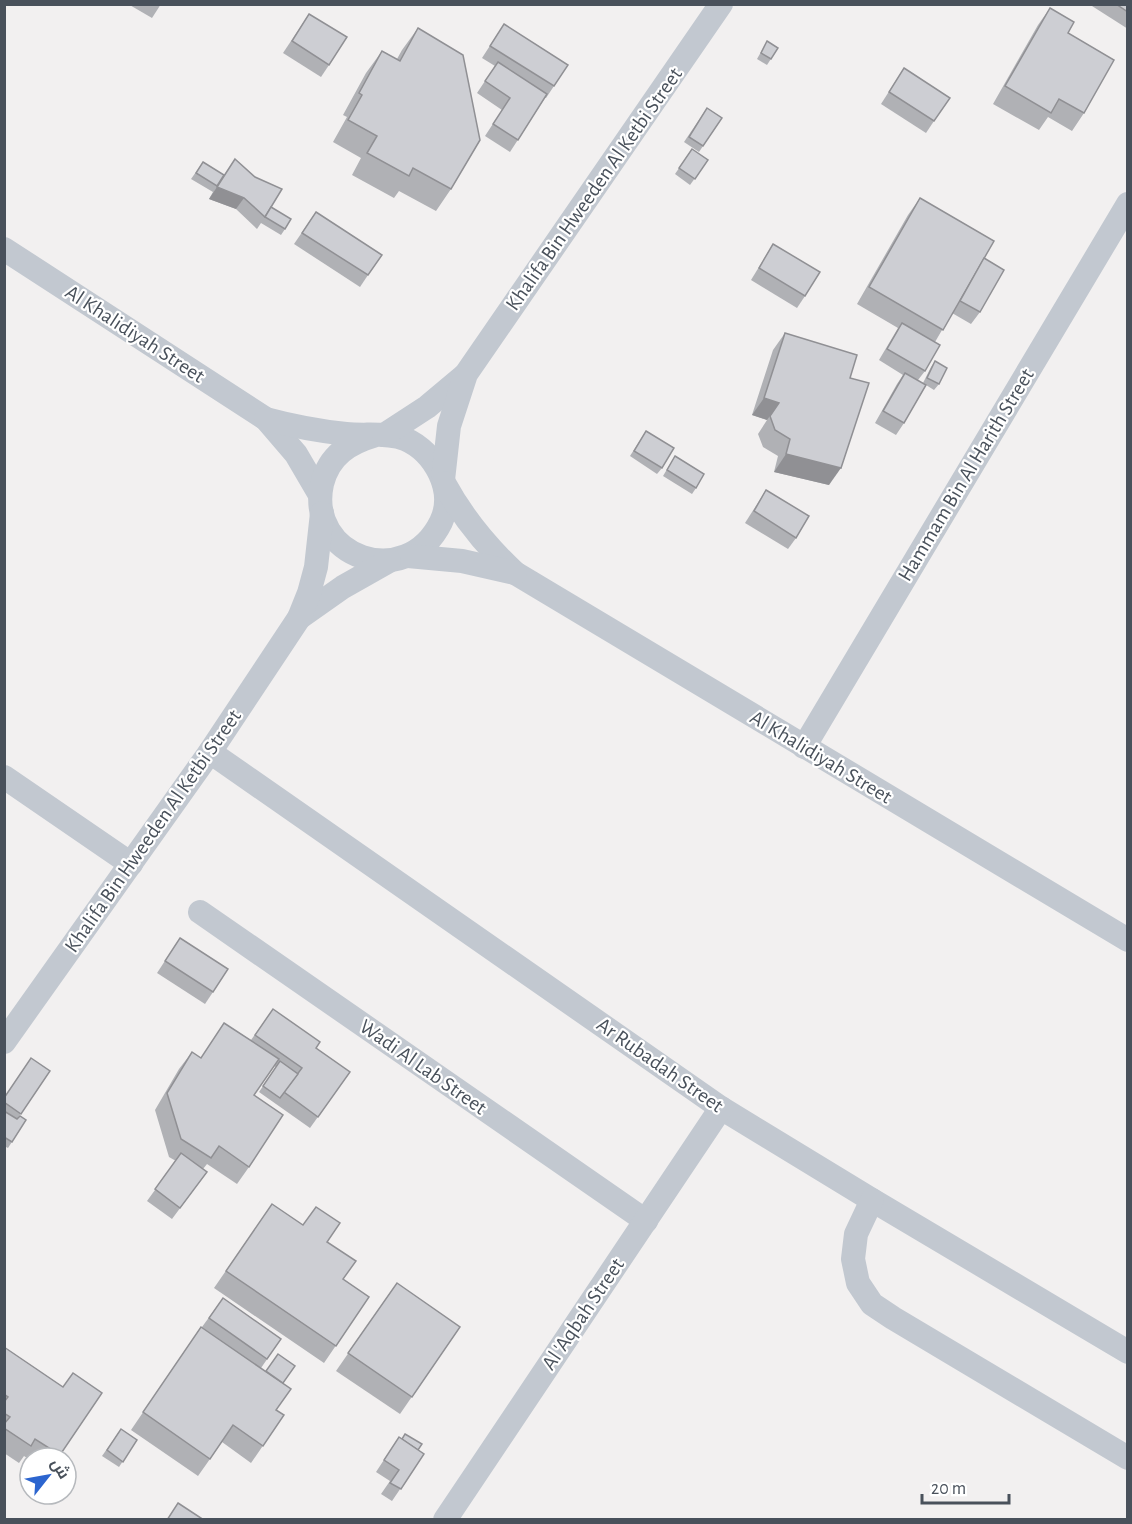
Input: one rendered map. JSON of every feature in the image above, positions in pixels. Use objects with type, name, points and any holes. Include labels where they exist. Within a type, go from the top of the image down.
[{"type":"street","name":"Khalifa Bin Hweeden Al Ketbi Street","points":[[380,435],[427,407],[466,374],[721,4]]},
{"type":"street","name":"Hammam Bin Al Harith Street","points":[[804,747],[1128,204]]},
{"type":"street","name":"Al Khalidiyah Street","points":[[4,249],[266,419],[296,454],[321,504]]},
{"type":"street","name":"Khalifa Bin Hweeden Al Ketbi Street","points":[[443,481],[449,426],[466,374]]},
{"type":"street","name":"Al Khalidiyah Street","points":[[266,419],[320,431],[380,435]]},
{"type":"street","points":[[380,435],[404,439],[421,448],[434,462],[443,481],[446,501],[443,518],[435,534],[423,547],[398,558],[371,560],[354,554],[329,530],[321,504],[325,473],[337,455],[355,441],[380,435]]},
{"type":"street","name":"Al Khalidiyah Street","points":[[443,481],[475,532],[515,573],[1128,940]]},
{"type":"street","name":"Khalifa Bin Hweeden Al Ketbi Street","points":[[4,1042],[210,752],[299,618],[316,567],[321,504]]},
{"type":"street","name":"Khalifa Bin Hweeden Al Ketbi Street","points":[[299,618],[343,587],[398,558]]},
{"type":"street","name":"Al Khalidiyah Street","points":[[398,558],[462,561],[515,573]]},
{"type":"street","name":"Ar Rubadah Street","points":[[210,752],[721,1108],[1128,1352]]},
{"type":"street","points":[[4,777],[132,864]]},
{"type":"street","name":"Wadi Al Lab Street","points":[[200,912],[646,1221]]},
{"type":"street","name":"Al 'Aqbah Street","points":[[445,1520],[721,1108]]},
{"type":"street","points":[[872,1200],[856,1234],[852,1259],[858,1283],[872,1304],[1128,1458]]},
{"type":"building","points":[[1116,4],[1128,4],[1128,12]]},
{"type":"building","points":[[1050,8],[1074,22],[1068,33],[1114,60],[1084,113],[1059,99],[1051,113],[1005,86]]},
{"type":"building","points":[[309,14],[347,37],[329,65],[292,41]]},
{"type":"building","points":[[504,24],[568,65],[554,86],[490,46]]},
{"type":"building","points":[[418,28],[463,55],[480,140],[451,189],[413,168],[409,176],[367,153],[377,136],[348,120],[362,95],[359,93],[382,51],[400,61]]},
{"type":"building","points":[[767,41],[778,48],[771,59],[761,53]]},
{"type":"building","points":[[498,62],[547,94],[518,140],[493,124],[510,98],[485,81]]},
{"type":"building","points":[[904,68],[950,98],[934,121],[889,92]]},
{"type":"building","points":[[707,108],[722,118],[703,146],[689,137]]},
{"type":"building","points":[[692,149],[708,160],[695,179],[679,168]]},
{"type":"building","points":[[235,159],[255,177],[282,189],[265,217],[244,198],[217,187]]},
{"type":"building","points":[[203,162],[224,175],[217,186],[196,173]]},
{"type":"building","points":[[920,198],[994,241],[943,330],[869,287]]},
{"type":"building","points":[[271,207],[291,219],[285,229],[265,217]]},
{"type":"building","points":[[316,212],[382,255],[368,275],[302,233]]},
{"type":"building","points":[[773,244],[820,272],[805,296],[759,268]]},
{"type":"building","points":[[984,258],[1004,270],[980,312],[960,301]]},
{"type":"building","points":[[902,323],[940,345],[925,371],[887,349]]},
{"type":"building","points":[[785,333],[857,355],[850,378],[869,383],[841,468],[786,454],[790,439],[775,430],[770,416],[779,403],[764,398]]},
{"type":"building","points":[[935,361],[947,368],[939,384],[927,378]]},
{"type":"building","points":[[905,373],[926,385],[904,423],[883,411]]},
{"type":"building","points":[[646,431],[674,448],[662,468],[634,451]]},
{"type":"building","points":[[675,456],[704,474],[696,488],[667,470]]},
{"type":"building","points":[[766,490],[809,516],[796,538],[754,511]]},
{"type":"building","points":[[180,938],[228,969],[213,992],[165,961]]},
{"type":"building","points":[[273,1009],[320,1042],[316,1048],[350,1072],[318,1117],[284,1092],[302,1068],[255,1035]]},
{"type":"building","points":[[224,1023],[279,1059],[254,1095],[283,1115],[249,1167],[219,1146],[211,1158],[181,1139],[167,1093],[192,1052],[201,1058]]},
{"type":"building","points":[[31,1058],[50,1071],[21,1114],[4,1102],[4,1098]]},
{"type":"building","points":[[280,1061],[298,1074],[280,1098],[263,1086]]},
{"type":"building","points":[[4,1111],[17,1119],[20,1116],[26,1120],[12,1142],[4,1137]]},
{"type":"building","points":[[181,1153],[207,1172],[180,1208],[155,1189]]},
{"type":"building","points":[[272,1204],[303,1225],[316,1207],[340,1223],[327,1242],[356,1261],[343,1279],[369,1297],[336,1346],[226,1271]]},
{"type":"building","points":[[397,1283],[460,1327],[412,1397],[348,1353]]},
{"type":"building","points":[[223,1298],[281,1339],[267,1359],[209,1318]]},
{"type":"building","points":[[201,1327],[291,1389],[276,1410],[284,1415],[263,1446],[233,1425],[210,1459],[143,1412]]},
{"type":"building","points":[[4,1347],[63,1387],[73,1373],[102,1393],[66,1446],[46,1446],[35,1439],[31,1446],[4,1428],[4,1424],[10,1417],[4,1413],[4,1402],[8,1397],[4,1394]]},
{"type":"building","points":[[278,1354],[295,1366],[283,1383],[266,1371]]},
{"type":"building","points":[[121,1429],[137,1440],[123,1462],[107,1450]]},
{"type":"building","points":[[405,1434],[422,1444],[418,1450],[402,1439]]},
{"type":"building","points":[[399,1437],[424,1454],[401,1489],[390,1483],[399,1470],[384,1460]]},
{"type":"building","points":[[178,1503],[204,1520],[167,1520]]}]
